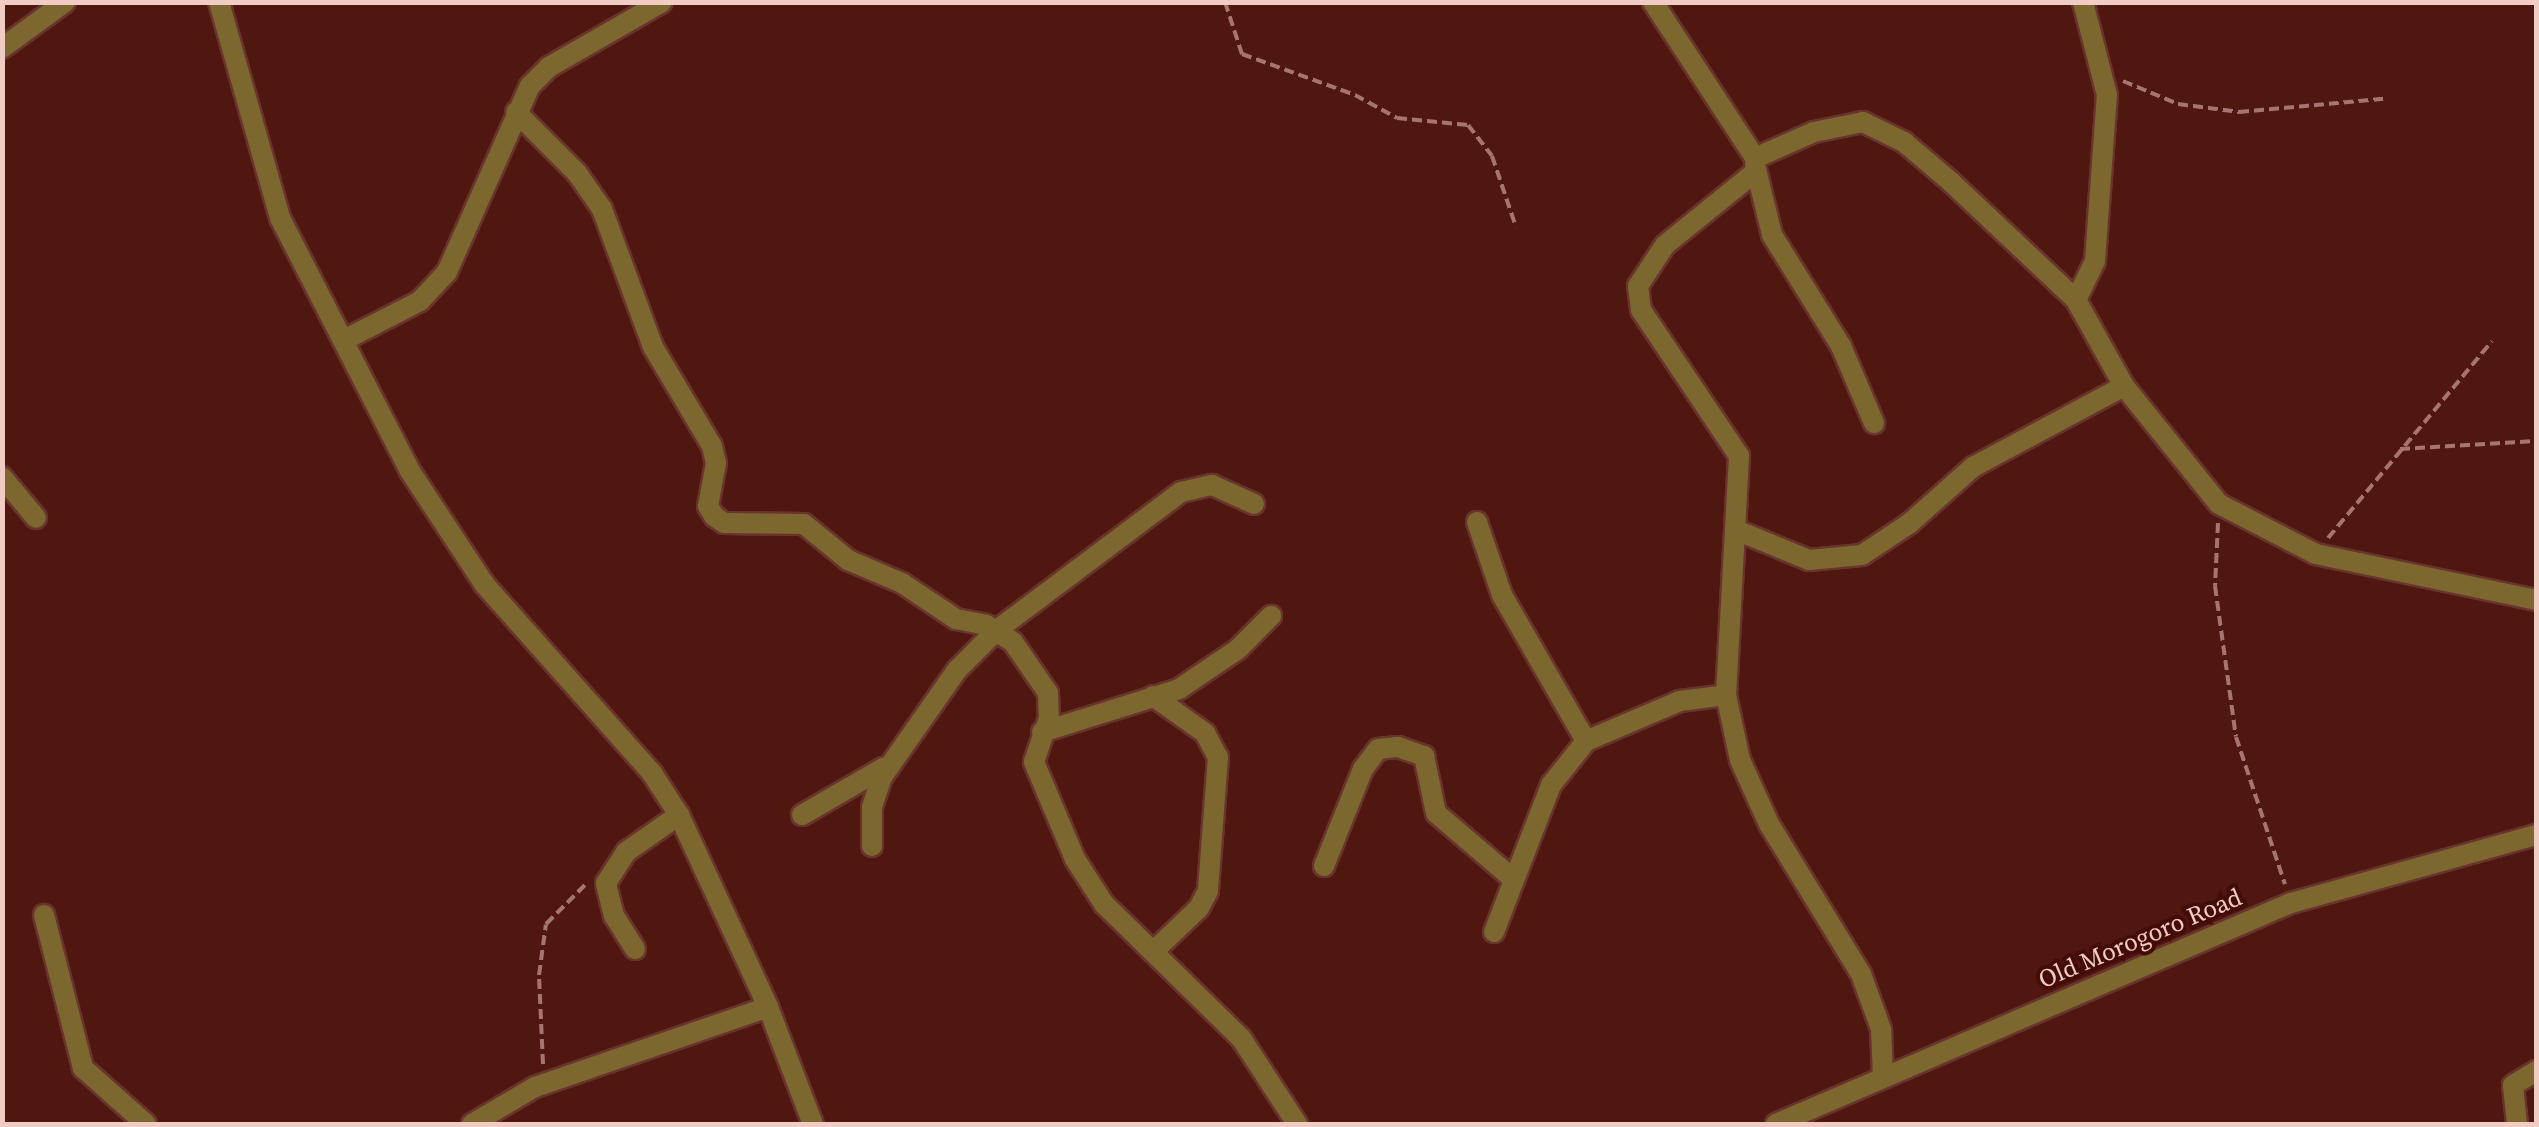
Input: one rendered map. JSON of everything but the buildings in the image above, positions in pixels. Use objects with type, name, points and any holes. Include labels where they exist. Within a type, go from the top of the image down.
[{"type":"street","points":[[2,48],[65,2]]},
{"type":"street","points":[[219,2],[280,218],[410,471],[485,584],[652,773],[679,815],[768,1007],[813,1124]]},
{"type":"street","points":[[346,340],[420,302],[448,272],[516,112],[549,67],[662,2]]},
{"type":"street","points":[[1653,2],[1754,166],[1772,236],[1842,346],[1874,424]]},
{"type":"street","points":[[2076,300],[2096,261],[2108,95],[2083,2]]},
{"type":"street","points":[[516,112],[602,208],[654,347],[712,446],[716,463],[708,506],[714,516],[724,523],[804,524],[848,560],[902,583],[956,619],[997,630],[1039,673],[1048,694],[1034,762],[1048,805],[1104,904],[1241,1038],[1297,1124]]},
{"type":"street","points":[[1884,1077],[1881,1029],[1861,974],[1763,814],[1740,760],[1726,695],[1740,474],[1734,440],[1655,335],[1641,310],[1638,286],[1665,245],[1754,166],[1844,123],[1880,126],[1951,182],[2076,300],[2124,386],[2220,504],[2316,554],[2536,600]]},
{"type":"street","points":[[1736,530],[1809,560],[1862,554],[1910,523],[1973,467],[2124,386]]},
{"type":"street","points":[[2,477],[36,518]]},
{"type":"street","points":[[872,846],[874,794],[892,761],[958,670],[997,630],[1181,492],[1212,485],[1254,504]]},
{"type":"street","points":[[1478,522],[1502,595],[1586,741]]},
{"type":"street","points":[[1042,732],[1152,696],[1208,671],[1271,616]]},
{"type":"street","points":[[1494,932],[1512,877],[1551,785],[1586,741],[1680,701],[1726,695]]},
{"type":"street","points":[[1152,696],[1212,739],[1218,757],[1208,891],[1200,908],[1154,951]]},
{"type":"street","points":[[1324,866],[1363,769],[1378,749],[1398,747],[1424,756],[1436,813],[1512,877]]},
{"type":"street","points":[[802,816],[892,761]]},
{"type":"street","points":[[634,949],[614,916],[606,883],[626,852],[679,815]]},
{"type":"street","name":"Old Morogoro Road","points":[[1776,1124],[2291,903],[2536,835]]},
{"type":"street","points":[[44,916],[50,957],[83,1068],[146,1124]]},
{"type":"street","points":[[472,1124],[544,1084],[768,1007]]},
{"type":"street","points":[[2517,1124],[2513,1084],[2536,1072]]},
{"type":"path","points":[[1225,2],[1242,54],[1355,95],[1397,118],[1468,126],[1492,156],[1516,227]]},
{"type":"path","points":[[2101,69],[2178,104],[2238,112],[2383,100]]},
{"type":"path","points":[[2316,554],[2492,341]]},
{"type":"path","points":[[2400,449],[2536,441]]},
{"type":"path","points":[[2220,504],[2215,586],[2236,737],[2291,903]]},
{"type":"path","points":[[544,1084],[539,975],[546,924],[599,873]]}]
